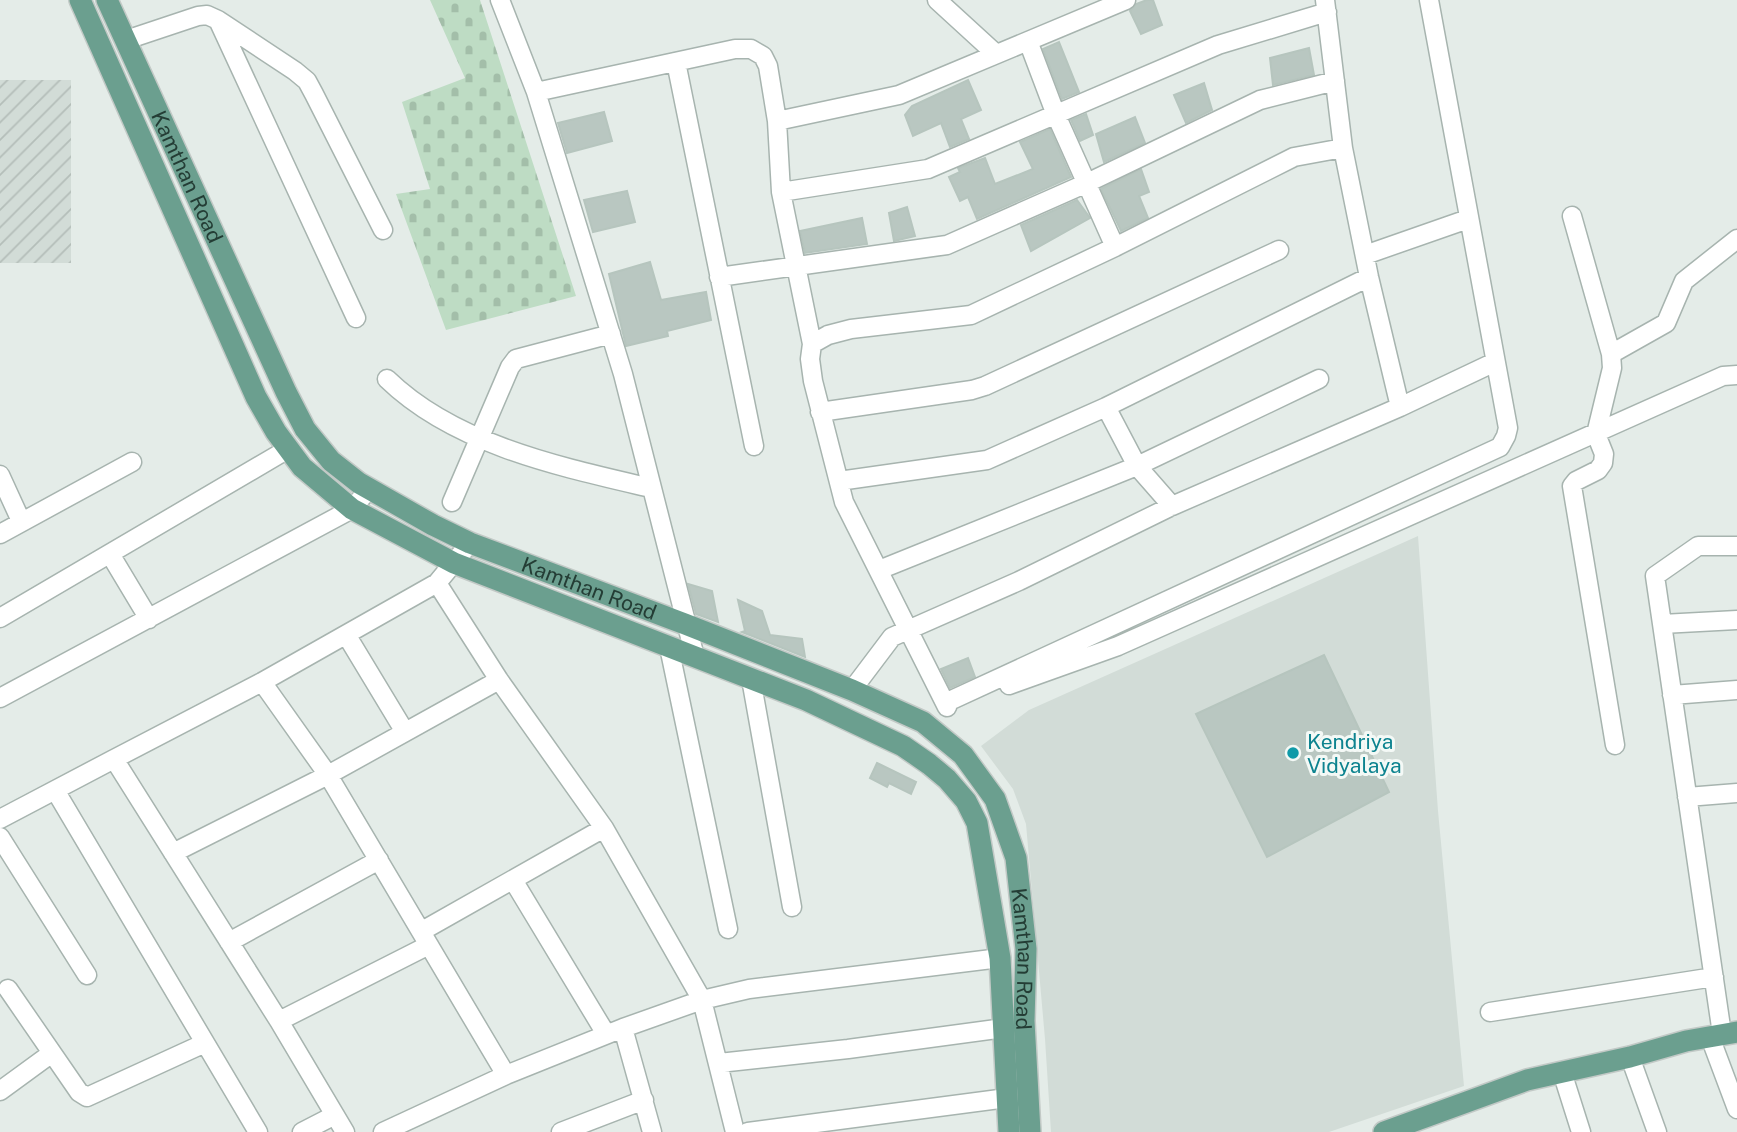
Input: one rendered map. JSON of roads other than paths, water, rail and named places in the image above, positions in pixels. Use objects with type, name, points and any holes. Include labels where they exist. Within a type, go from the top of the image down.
[{"type":"main road","name":"Kamthan Road","points":[[80,0],[256,397],[302,467],[352,509],[454,563],[806,699],[903,746],[947,779],[966,802],[977,823],[1000,958],[1009,1132]]},
{"type":"main road","name":"Kamthan Road","points":[[107,0],[305,429],[331,461],[369,489],[470,543],[852,690],[923,722],[963,755],[995,799],[1016,858],[1026,949],[1024,1021],[1030,1132]]},
{"type":"main road","points":[[197,267],[225,258]]},
{"type":"main road","points":[[947,779],[963,755]]},
{"type":"main road","points":[[1384,1132],[1413,1127],[1527,1080],[1723,1034]]},
{"type":"street","points":[[500,0],[536,92],[623,374],[695,657]]},
{"type":"street","points":[[777,121],[899,94],[1126,0]]},
{"type":"street","points":[[923,722],[946,705],[1500,447],[1507,428],[1429,0]]},
{"type":"street","points":[[940,1],[996,54]]},
{"type":"street","points":[[781,192],[928,169],[1218,45],[1326,6],[1343,148],[1369,277],[1400,407]]},
{"type":"street","points":[[126,40],[207,15],[295,71],[306,81],[383,230]]},
{"type":"street","points":[[218,20],[356,318]]},
{"type":"street","points":[[1028,41],[1056,115],[1115,247]]},
{"type":"street","points":[[536,92],[735,49],[751,49],[763,55],[768,66],[777,121],[781,192],[811,344],[810,359],[820,412],[844,502],[946,705]]},
{"type":"street","points":[[676,62],[754,446]]},
{"type":"street","points":[[719,277],[947,245],[1087,183],[1261,100],[1335,81]]},
{"type":"street","points":[[811,344],[828,335],[851,329],[971,315],[1115,247],[1294,157],[1343,148]]},
{"type":"street","points":[[1572,216],[1611,355],[1610,381],[1596,434],[1604,454],[1603,463],[1598,470],[1576,481],[1572,486],[1615,745]]},
{"type":"street","points":[[1365,255],[1468,219]]},
{"type":"street","points":[[1611,355],[1666,323],[1684,281],[1737,239]]},
{"type":"street","points":[[820,412],[985,386],[1279,250]]},
{"type":"street","points":[[839,481],[987,460],[1106,407],[1369,277]]},
{"type":"street","points":[[452,502],[510,367],[516,359],[611,334]]},
{"type":"street","points":[[852,690],[892,637],[1019,581],[1172,506],[1400,407],[1495,362]]},
{"type":"street","points":[[946,705],[1118,646],[1723,376],[1737,375]]},
{"type":"street","points":[[387,379],[408,400],[479,438],[572,469],[651,488]]},
{"type":"street","points":[[879,570],[1137,466],[1319,379]]},
{"type":"street","points":[[1106,407],[1137,466],[1172,506]]},
{"type":"street","points":[[0,618],[288,449]]},
{"type":"street","points":[[0,534],[132,461]]},
{"type":"street","points":[[0,475],[21,521]]},
{"type":"street","points":[[0,698],[352,509],[369,489]]},
{"type":"street","points":[[0,819],[262,682],[438,583],[470,543]]},
{"type":"street","points":[[1737,546],[1698,546],[1655,576],[1714,977],[1737,1109]]},
{"type":"street","points":[[110,554],[149,619]]},
{"type":"street","points":[[438,583],[499,680],[604,828],[702,1000],[736,1132]]},
{"type":"street","points":[[1662,624],[1737,620]]},
{"type":"street","points":[[347,636],[405,732]]},
{"type":"street","points":[[669,647],[728,929]]},
{"type":"street","points":[[751,679],[792,907]]},
{"type":"street","points":[[173,853],[328,775],[499,680]]},
{"type":"street","points":[[262,682],[328,775],[506,1075]]},
{"type":"street","points":[[1672,695],[1737,690]]},
{"type":"street","points":[[114,758],[279,1021],[345,1132]]},
{"type":"street","points":[[55,790],[257,1132]]},
{"type":"street","points":[[1687,797],[1737,793]]},
{"type":"street","points":[[279,1021],[426,938],[513,880],[604,828]]},
{"type":"street","points":[[0,837],[87,975]]},
{"type":"street","points":[[229,942],[379,860]]},
{"type":"street","points":[[513,880],[615,1031],[644,1100],[652,1132]]},
{"type":"street","points":[[383,1132],[407,1127],[506,1075],[615,1031],[702,1000],[749,989],[1000,958]]},
{"type":"street","points":[[1490,1012],[1714,977]]},
{"type":"street","points":[[3,988],[79,1092],[87,1097],[205,1043]]},
{"type":"street","points":[[719,1063],[1003,1028]]},
{"type":"street","points":[[0,1091],[52,1053]]},
{"type":"street","points":[[1630,1057],[1657,1132]]},
{"type":"street","points":[[1562,1072],[1581,1132]]},
{"type":"street","points":[[748,1132],[1007,1098]]},
{"type":"street","points":[[561,1132],[644,1100]]},
{"type":"street","points":[[302,1132],[335,1115]]},
{"type":"place","name":"Kendriya Vidyalaya","points":[[1293,753]]}]
